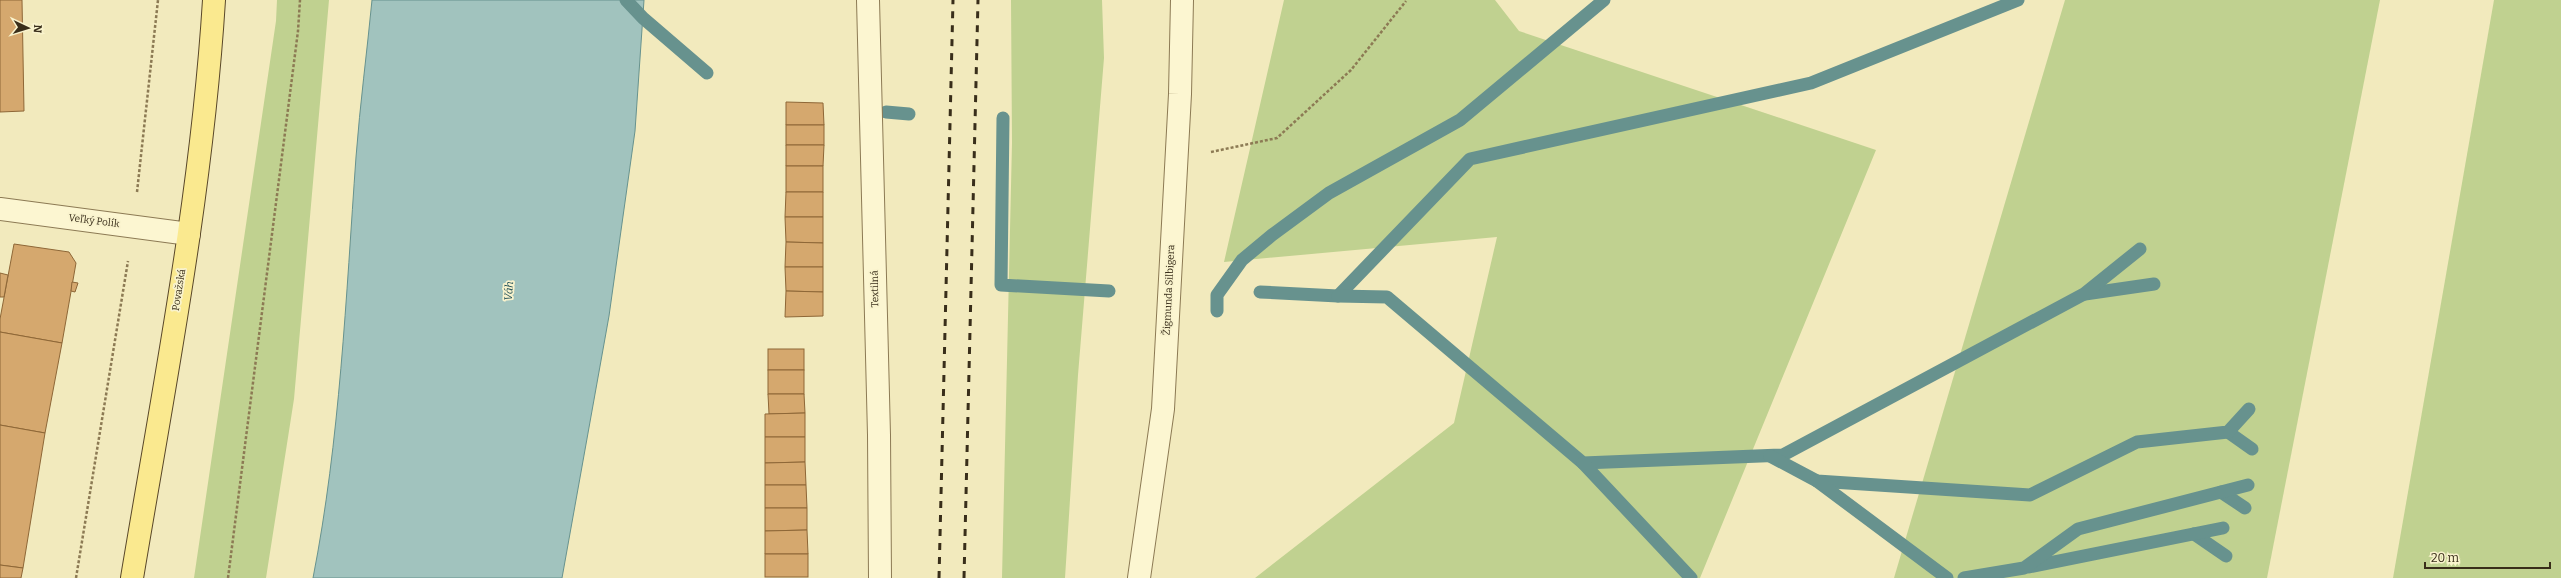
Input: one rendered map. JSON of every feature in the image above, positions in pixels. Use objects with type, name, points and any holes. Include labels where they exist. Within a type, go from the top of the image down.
[{"type":"main road","name":"Považská","points":[[132,578],[188,234],[210,75],[214,0]]},
{"type":"street","name":"Textilná","points":[[868,0],[879,435],[880,578]]},
{"type":"street","name":"Žigmunda Silbigera","points":[[1139,578],[1163,409],[1176,160],[1182,0]]},
{"type":"street","name":"Veľký Polík","points":[[0,209],[188,234]]},
{"type":"path","points":[[76,578],[134,226],[158,0]]},
{"type":"path","points":[[228,578],[298,31],[300,0]]},
{"type":"path","points":[[1176,160],[1277,138],[1351,70],[1406,2]]},
{"type":"green space","points":[[277,0],[329,0],[294,399],[266,578],[194,578],[276,21]]},
{"type":"green space","points":[[1011,0],[1102,0],[1104,58],[1078,375],[1065,578],[1002,578],[1012,143]]},
{"type":"green space","points":[[1284,0],[1495,0],[1519,31],[1876,150],[1700,578],[1255,578],[1454,423],[1497,237],[1224,262]]},
{"type":"green space","points":[[2065,0],[2380,0],[2267,578],[1894,578]]},
{"type":"green space","points":[[2494,0],[2561,0],[2561,578],[2393,578]]},
{"type":"water","name":"Váh","points":[[372,0],[644,0],[635,131],[609,316],[562,578],[313,578],[330,474],[336,421],[358,137]]},
{"type":"building","points":[[0,0],[22,0],[24,111],[0,112]]},
{"type":"building","points":[[786,102],[823,103],[824,125],[786,125]]},
{"type":"building","points":[[786,125],[824,125],[824,145],[786,145]]},
{"type":"building","points":[[786,145],[824,145],[823,166],[786,166]]},
{"type":"building","points":[[786,166],[823,166],[823,192],[786,192]]},
{"type":"building","points":[[786,192],[823,192],[823,217],[785,217]]},
{"type":"building","points":[[785,217],[823,217],[823,243],[786,242]]},
{"type":"building","points":[[786,242],[823,243],[823,267],[785,267]]},
{"type":"building","points":[[14,244],[69,252],[76,263],[62,343],[0,332],[0,319]]},
{"type":"building","points":[[785,267],[823,267],[823,292],[786,291]]},
{"type":"building","points":[[0,273],[8,275],[4,297],[0,297]]},
{"type":"building","points":[[72,282],[78,283],[75,292],[71,291]]},
{"type":"building","points":[[786,291],[823,292],[823,316],[785,317]]},
{"type":"building","points":[[0,332],[62,343],[45,433],[0,425]]},
{"type":"building","points":[[768,349],[804,349],[804,370],[768,370]]},
{"type":"building","points":[[768,370],[804,370],[804,394],[768,394]]},
{"type":"building","points":[[768,394],[804,394],[805,413],[769,414]]},
{"type":"building","points":[[805,413],[805,437],[765,437],[765,414]]},
{"type":"building","points":[[0,425],[45,433],[23,568],[0,565]]},
{"type":"building","points":[[765,437],[805,437],[805,462],[765,463]]},
{"type":"building","points":[[805,462],[806,485],[765,485],[765,463]]},
{"type":"building","points":[[765,485],[806,485],[807,508],[765,508]]},
{"type":"building","points":[[765,508],[807,508],[807,530],[765,531]]},
{"type":"building","points":[[807,530],[808,554],[765,554],[765,531]]},
{"type":"building","points":[[765,554],[808,554],[808,577],[765,577]]},
{"type":"building","points":[[0,565],[23,568],[21,578],[0,578]]},
{"type":"waterway","points":[[626,0],[643,18],[707,73]]},
{"type":"waterway","points":[[1217,311],[1217,295],[1242,260],[1272,235],[1329,193],[1460,120],[1604,0]]},
{"type":"waterway","points":[[1260,292],[1338,296],[1470,159],[1811,83],[2018,0]]},
{"type":"waterway","points":[[886,112],[909,114]]},
{"type":"waterway","points":[[1003,118],[1001,285],[1109,291]]},
{"type":"waterway","points":[[1338,296],[1387,297],[1583,463],[1783,455],[2084,294],[2140,249]]},
{"type":"waterway","points":[[2085,294],[2154,284]]},
{"type":"waterway","points":[[1770,456],[1817,481],[2030,495],[2137,442],[2228,432],[2249,409]]},
{"type":"waterway","points":[[2228,432],[2252,449]]},
{"type":"waterway","points":[[1583,463],[1691,578]]},
{"type":"waterway","points":[[1817,481],[1947,578]]},
{"type":"waterway","points":[[1964,578],[2024,568],[2078,529],[2248,485]]},
{"type":"waterway","points":[[2221,492],[2245,508]]},
{"type":"waterway","points":[[2029,567],[2223,528]]},
{"type":"waterway","points":[[2194,534],[2226,556]]},
{"type":"railway","points":[[939,578],[953,0]]},
{"type":"railway","points":[[964,578],[978,0]]}]
